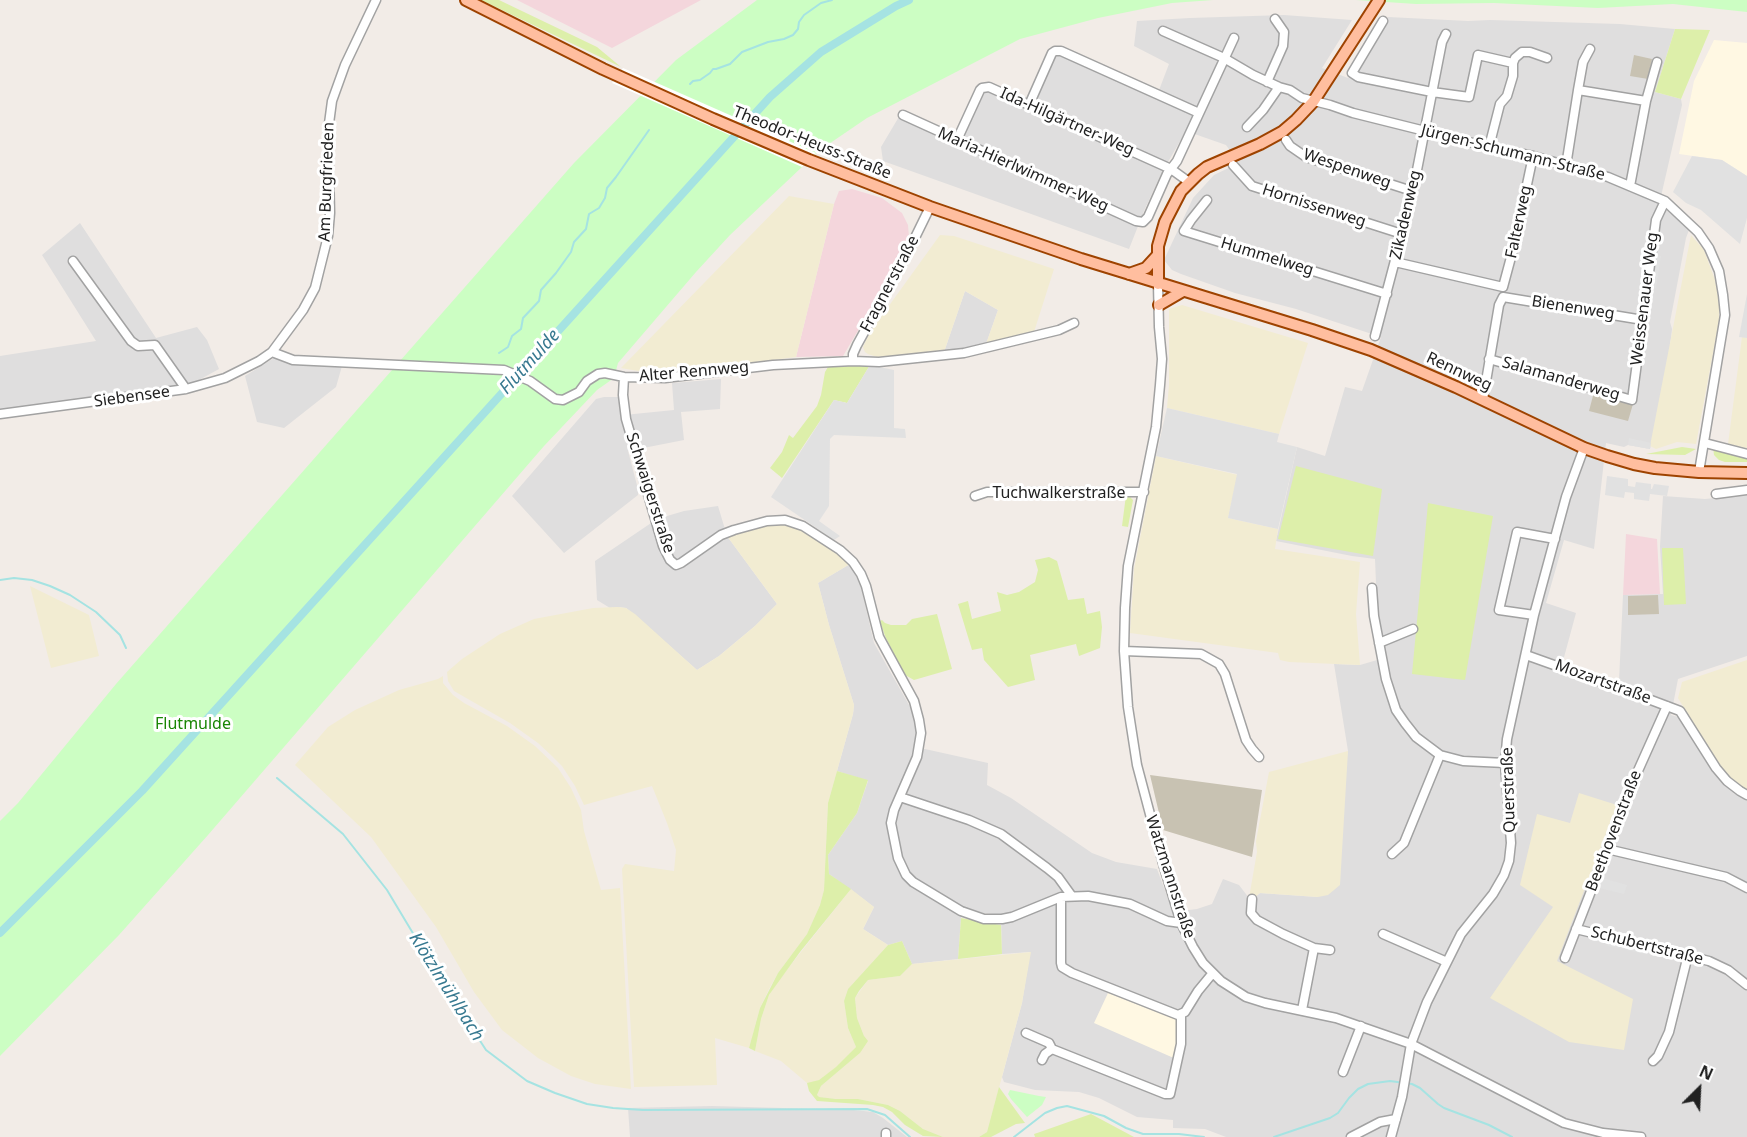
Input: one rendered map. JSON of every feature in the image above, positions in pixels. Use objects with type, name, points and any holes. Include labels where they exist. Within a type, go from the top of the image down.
[{"type":"main road","name":"Theodor-Heuss-Straße","points":[[466,0],[617,75],[809,160],[930,207],[1158,284]]},
{"type":"main road","points":[[1158,284],[1157,256],[1161,232],[1171,208],[1189,183],[1198,174],[1218,162],[1282,132],[1313,102],[1376,4]]},
{"type":"main road","points":[[1129,274],[1146,268],[1157,256]]},
{"type":"main road","name":"Rennweg","points":[[1158,284],[1312,330],[1391,357],[1584,448],[1634,464],[1699,472],[1747,473]]},
{"type":"main road","points":[[1158,306],[1183,291]]},
{"type":"street","name":"Am Burgfrieden","points":[[272,352],[303,310],[315,288],[323,262],[330,213],[329,116],[336,89],[374,2]]},
{"type":"street","points":[[1267,82],[1283,46],[1284,32],[1275,19]]},
{"type":"street","points":[[1383,21],[1352,72],[1358,77],[1469,97],[1478,55],[1513,63]]},
{"type":"street","name":"Jürgen-Schumann-Straße","points":[[1163,31],[1313,102],[1533,156],[1608,177],[1665,201],[1698,232],[1709,248],[1719,271],[1723,295],[1725,315],[1699,472]]},
{"type":"street","name":"Zikadenweg","points":[[1375,336],[1402,234],[1442,42],[1446,34]]},
{"type":"street","points":[[1171,169],[1177,161],[1234,38]]},
{"type":"street","points":[[1566,166],[1583,62],[1590,49]]},
{"type":"street","points":[[1029,105],[1052,53],[1061,51],[1199,113]]},
{"type":"street","points":[[1489,147],[1500,104],[1507,96],[1513,76],[1515,58],[1522,52],[1530,52],[1547,58]]},
{"type":"street","points":[[1630,186],[1646,101],[1657,62]]},
{"type":"street","name":"Ida-Hilgärtner-Weg","points":[[957,140],[982,88],[989,87],[1171,169],[1189,183]]},
{"type":"street","points":[[1247,127],[1263,110],[1279,87]]},
{"type":"street","points":[[1578,90],[1646,101]]},
{"type":"street","name":"Maria-Hierlwimmer-Weg","points":[[903,115],[1136,221],[1143,222],[1148,217],[1171,169]]},
{"type":"street","name":"Wespenweg","points":[[1286,140],[1290,147],[1306,157],[1412,191]]},
{"type":"street","name":"Falterweg","points":[[1395,262],[1503,287],[1533,156]]},
{"type":"street","name":"Hornissenweg","points":[[1233,165],[1252,186],[1402,234]]},
{"type":"street","name":"Hummelweg","points":[[1208,200],[1184,231],[1387,294]]},
{"type":"street","name":"Weissenauer Weg","points":[[1632,400],[1656,220],[1665,201]]},
{"type":"street","name":"Fragnerstraße","points":[[853,361],[857,345],[930,207]]},
{"type":"street","points":[[73,261],[131,342],[138,346],[155,345],[186,389]]},
{"type":"street","name":"Watzmannstraße","points":[[1158,284],[1162,359],[1160,385],[1156,427],[1128,566],[1124,651],[1128,707],[1137,765],[1181,923],[1197,955],[1212,974],[1246,997],[1336,1017],[1412,1044],[1564,1123],[1603,1133],[1641,1137]]},
{"type":"street","name":"Bienenweg","points":[[1489,359],[1499,305],[1503,297],[1643,320]]},
{"type":"street","name":"Alter Rennweg","points":[[272,352],[293,360],[504,370],[530,381],[555,399],[562,400],[579,392],[588,381],[604,373],[624,377],[665,378],[773,365],[879,362],[964,353],[1059,330],[1074,322]]},
{"type":"street","name":"Siebensee","points":[[0,414],[186,389],[225,378],[272,352]]},
{"type":"street","points":[[1483,399],[1489,359]]},
{"type":"street","name":"Salamanderweg","points":[[1489,359],[1632,400]]},
{"type":"street","name":"Schwaigerstraße","points":[[624,377],[623,395],[626,419],[663,546],[670,560],[676,565],[721,535],[767,521],[785,520],[803,526],[840,550],[853,562],[861,574],[879,637],[914,701],[919,720],[921,733],[917,757],[891,823],[898,858],[906,875],[913,882],[937,898],[975,917],[993,920],[1012,917],[1052,899],[1071,895],[1118,900],[1167,921],[1181,923]]},
{"type":"street","points":[[1705,444],[1747,454]]},
{"type":"street","name":"Querstraße","points":[[1391,1137],[1412,1044],[1427,1002],[1461,934],[1498,885],[1509,861],[1505,764],[1510,724],[1534,615],[1566,497],[1584,448]]},
{"type":"street","points":[[1716,494],[1747,490]]},
{"type":"street","name":"Tuchwalkerstraße","points":[[975,496],[987,492],[1144,492]]},
{"type":"street","points":[[1534,615],[1499,610],[1517,532],[1555,539]]},
{"type":"street","points":[[1372,588],[1374,616],[1386,679],[1396,710],[1416,737],[1440,755],[1463,761],[1505,764]]},
{"type":"street","points":[[1379,643],[1413,629]]},
{"type":"street","points":[[1124,651],[1201,654],[1219,664],[1225,674],[1246,740],[1259,757]]},
{"type":"street","name":"Mozartstraße","points":[[1526,655],[1680,711],[1716,768],[1727,781],[1747,795]]},
{"type":"street","name":"Beethovenstraße","points":[[1565,958],[1636,773],[1667,706]]},
{"type":"street","points":[[1392,854],[1404,843],[1440,755]]},
{"type":"street","points":[[900,797],[969,820],[1001,834],[1058,877],[1071,895]]},
{"type":"street","points":[[1607,849],[1726,877],[1747,888]]},
{"type":"street","points":[[1061,897],[1062,967],[1105,987],[1181,1015]]},
{"type":"street","points":[[1251,898],[1251,913],[1257,920],[1314,948],[1330,950]]},
{"type":"street","name":"Schubertstraße","points":[[1576,928],[1709,961],[1728,970],[1747,985]]},
{"type":"street","points":[[1383,934],[1447,962]]},
{"type":"street","points":[[1302,1010],[1314,948]]},
{"type":"street","points":[[1653,1062],[1669,1032],[1688,955]]},
{"type":"street","points":[[1026,1034],[1049,1043],[1052,1049],[1170,1094],[1181,1044],[1181,1015],[1212,974]]},
{"type":"street","points":[[1343,1072],[1361,1026]]},
{"type":"street","points":[[1042,1060],[1045,1054],[1052,1049]]},
{"type":"street","points":[[1351,1137],[1380,1122],[1396,1119]]},
{"type":"shaded area","points":[[517,0],[701,0],[612,48]]},
{"type":"shaded area","points":[[1284,15],[1352,20],[1322,68],[1348,78],[1357,69],[1388,17],[1620,24],[1675,29],[1655,92],[1681,99],[1682,105],[1659,205],[1689,230],[1670,322],[1672,329],[1668,363],[1650,449],[1606,443],[1594,549],[1564,540],[1546,603],[1576,613],[1560,672],[1615,691],[1619,681],[1623,595],[1663,594],[1660,547],[1663,496],[1705,499],[1747,495],[1747,656],[1678,679],[1671,715],[1678,717],[1721,781],[1734,793],[1747,799],[1747,1137],[1226,1137],[1205,1129],[1173,1128],[1173,1120],[1137,1117],[1099,1098],[1079,1092],[1035,1090],[1004,1082],[1002,1077],[1022,1003],[1030,952],[1002,954],[1001,915],[983,913],[964,907],[958,959],[912,964],[902,941],[888,945],[863,929],[874,907],[829,874],[828,855],[857,813],[868,781],[837,771],[854,705],[818,583],[850,564],[861,587],[874,643],[913,712],[916,747],[988,763],[987,785],[1011,798],[1092,853],[1116,862],[1157,869],[1173,912],[1197,909],[1212,904],[1223,879],[1239,885],[1249,898],[1254,898],[1260,893],[1318,897],[1348,751],[1334,664],[1360,665],[1384,658],[1377,607],[1375,559],[1276,541],[1297,447],[1325,456],[1345,387],[1362,391],[1381,337],[1296,309],[1235,293],[1172,270],[1164,260],[1193,198],[1214,175],[1239,163],[1226,145],[1186,131],[1161,174],[1129,249],[883,161],[881,147],[903,110],[962,137],[986,90],[1031,110],[1055,56],[1061,53],[1156,98],[1169,64],[1134,46],[1137,21]]},
{"type":"shaded area","points":[[1714,40],[1747,43],[1747,176],[1722,160],[1679,154],[1694,81]]},
{"type":"shaded area","points":[[1634,55],[1652,59],[1648,79],[1630,76]]},
{"type":"shaded area","points":[[1692,156],[1722,160],[1747,176],[1747,218],[1740,244],[1701,210],[1686,203],[1673,192]]},
{"type":"shaded area","points":[[852,189],[882,198],[902,213],[908,225],[909,237],[843,356],[796,357],[834,204],[839,191]]},
{"type":"shaded area","points":[[789,196],[834,204],[796,357],[661,375],[621,368]]},
{"type":"shaded area","points":[[80,223],[156,338],[197,327],[207,340],[219,369],[188,386],[0,410],[0,356],[96,341],[42,255]]},
{"type":"shaded area","points":[[940,235],[954,236],[1054,269],[1034,332],[986,344],[998,310],[965,291],[944,352],[877,357],[868,354],[863,347],[870,332]]},
{"type":"shaded area","points":[[1691,235],[1704,250],[1715,280],[1719,302],[1719,321],[1696,444],[1677,442],[1656,449],[1650,446]]},
{"type":"shaded area","points":[[1654,254],[1661,256],[1656,288],[1649,287]]},
{"type":"shaded area","points":[[965,291],[998,310],[986,344],[944,352]]},
{"type":"shaded area","points":[[1747,294],[1747,338],[1739,337]]},
{"type":"shaded area","points":[[1182,305],[1308,343],[1279,434],[1167,408],[1169,309]]},
{"type":"shaded area","points":[[1742,337],[1747,338],[1747,448],[1728,444]]},
{"type":"shaded area","points":[[274,358],[342,366],[336,387],[284,428],[257,422],[245,376]]},
{"type":"shaded area","points":[[870,365],[894,370],[894,428],[905,429],[906,438],[834,435],[830,439],[829,506],[819,521],[840,536],[834,540],[771,497],[834,400],[847,403]]},
{"type":"shaded area","points":[[721,379],[720,409],[681,412],[684,440],[628,451],[638,495],[564,553],[512,496],[596,399],[620,397],[624,415],[674,410],[672,383]]},
{"type":"shaded area","points":[[1594,392],[1633,404],[1628,421],[1589,411]]},
{"type":"shaded area","points":[[1167,408],[1279,434],[1277,442],[1297,447],[1278,529],[1228,518],[1237,474],[1156,456]]},
{"type":"shaded area","points":[[1629,438],[1651,443],[1650,449],[1628,445]]},
{"type":"shaded area","points":[[1156,456],[1238,475],[1228,518],[1278,529],[1275,549],[1360,562],[1356,614],[1360,665],[1289,662],[1280,660],[1278,653],[1130,633],[1134,569]]},
{"type":"shaded area","points":[[1607,476],[1628,479],[1628,486],[1635,487],[1636,482],[1651,484],[1651,489],[1654,484],[1669,486],[1667,496],[1650,494],[1649,501],[1634,499],[1634,493],[1625,492],[1624,498],[1605,495]]},
{"type":"shaded area","points":[[718,506],[727,536],[777,604],[719,656],[697,670],[626,608],[610,608],[597,600],[595,561],[657,519],[684,511]]},
{"type":"shaded area","points":[[789,523],[827,544],[850,564],[818,583],[854,705],[828,803],[824,890],[820,905],[807,934],[769,989],[760,1008],[749,1048],[715,1038],[717,1085],[634,1087],[622,869],[625,864],[674,871],[676,850],[652,786],[584,805],[562,766],[552,756],[510,723],[454,691],[448,681],[447,672],[462,659],[500,634],[534,619],[593,608],[618,607],[626,608],[635,614],[697,670],[719,656],[777,604],[727,536],[766,524]]},
{"type":"shaded area","points":[[1626,534],[1657,539],[1660,594],[1623,595]]},
{"type":"shaded area","points":[[30,586],[89,615],[99,656],[51,668]]},
{"type":"shaded area","points":[[1658,595],[1659,614],[1628,615],[1628,596]]},
{"type":"shaded area","points":[[1747,660],[1747,790],[1720,768],[1678,698],[1682,682]]},
{"type":"shaded area","points":[[443,676],[443,683],[453,695],[507,726],[535,746],[558,768],[581,810],[584,831],[601,890],[620,888],[631,1089],[595,1084],[571,1076],[538,1058],[502,1030],[474,992],[436,927],[371,837],[295,765],[328,727],[355,710],[399,690]]},
{"type":"shaded area","points":[[1348,751],[1340,885],[1328,895],[1318,897],[1260,893],[1254,898],[1249,898],[1257,852],[1256,841],[1269,772]]},
{"type":"shaded area","points":[[1150,775],[1262,790],[1252,857],[1163,830]]},
{"type":"shaded area","points":[[1579,793],[1617,805],[1557,961],[1633,999],[1624,1050],[1569,1042],[1490,998],[1553,907],[1520,885],[1537,814],[1570,823]]},
{"type":"shaded area","points":[[1602,878],[1627,885],[1624,894],[1599,888]]},
{"type":"shaded area","points":[[851,889],[874,907],[863,929],[888,945],[848,989],[844,1001],[848,1028],[856,1047],[837,1067],[819,1080],[807,1083],[781,1061],[755,1051],[761,1019],[769,995],[778,981]]},
{"type":"shaded area","points":[[1604,939],[1650,950],[1645,954],[1608,946]]},
{"type":"shaded area","points":[[1031,952],[1022,1003],[987,1132],[979,1137],[943,1137],[923,1129],[900,1111],[888,1105],[858,1099],[818,1097],[821,1086],[860,1053],[864,1036],[857,1018],[855,998],[868,980],[900,976],[912,964]]},
{"type":"shaded area","points":[[1108,993],[1175,1019],[1179,1025],[1176,1059],[1094,1023]]},
{"type":"shaded area","points":[[712,1106],[873,1112],[907,1137],[630,1137],[628,1108]]},
{"type":"green space","points":[[481,0],[499,0],[597,47],[621,67]]},
{"type":"green space","name":"Flutmulde","points":[[757,0],[1213,0],[1172,3],[1098,18],[1020,39],[867,118],[820,150],[730,235],[696,272],[618,363],[614,378],[597,390],[544,446],[119,935],[0,1056],[0,821],[18,803],[116,684],[574,163],[676,60]]},
{"type":"green space","points":[[1356,0],[1747,0],[1747,12],[1673,4],[1598,8],[1494,3],[1416,4]]},
{"type":"green space","points":[[1675,29],[1710,30],[1681,99],[1655,92]]},
{"type":"green space","points":[[870,365],[847,403],[834,400],[782,478],[770,468],[782,452],[789,435],[793,438],[817,406],[828,367]]},
{"type":"green space","points":[[1682,447],[1696,449],[1685,455],[1646,454]]},
{"type":"green space","points":[[1713,447],[1747,456],[1747,462],[1719,460],[1714,455]]},
{"type":"green space","points":[[1296,466],[1382,489],[1373,556],[1278,539]]},
{"type":"green space","points":[[1126,495],[1133,500],[1128,527],[1122,526]]},
{"type":"green space","points":[[1428,503],[1493,516],[1465,680],[1412,674]]},
{"type":"green space","points":[[1662,548],[1683,548],[1686,604],[1664,605]]},
{"type":"green space","points":[[1049,557],[1057,561],[1068,600],[1084,598],[1087,614],[1100,611],[1102,627],[1100,648],[1079,656],[1076,644],[1030,655],[1035,680],[1008,687],[984,660],[982,648],[972,650],[958,604],[968,601],[972,619],[1001,611],[997,592],[1007,595],[1019,592],[1035,582],[1038,570],[1035,560]]},
{"type":"green space","points":[[937,614],[952,669],[914,680],[903,672],[880,621],[891,625],[906,625],[912,619]]},
{"type":"green space","points":[[837,771],[868,780],[857,813],[828,855],[829,874],[851,889],[769,995],[761,1019],[755,1051],[749,1048],[760,1008],[778,973],[807,934],[820,905],[824,890],[828,803]]},
{"type":"green space","points":[[961,918],[1001,925],[1002,954],[958,959]]},
{"type":"green space","points":[[902,941],[912,964],[900,976],[868,980],[859,991],[855,998],[857,1018],[868,1041],[860,1053],[821,1086],[817,1095],[888,1105],[900,1111],[923,1129],[943,1137],[923,1136],[883,1107],[817,1101],[809,1091],[807,1083],[819,1080],[856,1047],[848,1028],[844,1001],[848,989],[888,945]]},
{"type":"green space","points":[[999,1087],[1025,1123],[1016,1124],[991,1137],[979,1137],[987,1132]]},
{"type":"green space","points":[[1010,1090],[1046,1097],[1042,1105],[1027,1117],[1011,1099],[1008,1094]]},
{"type":"green space","points":[[1091,1114],[1134,1137],[1035,1137],[1034,1134]]},
{"type":"pier","points":[[623,68],[816,153],[802,167],[612,83]]},
{"type":"waterway","points":[[690,84],[700,80],[713,69],[730,64],[742,52],[793,35],[804,15],[821,3],[832,0]]},
{"type":"waterway","name":"Flutmulde","points":[[0,933],[142,791],[770,97],[821,52],[909,0]]},
{"type":"waterway","points":[[499,353],[508,347],[512,336],[521,329],[523,318],[539,301],[541,290],[556,273],[571,252],[574,242],[586,229],[589,214],[599,208],[605,198],[607,188],[649,130]]},
{"type":"waterway","name":"Klötzlmühlbach","points":[[0,580],[14,578],[32,580],[70,595],[96,612],[120,635],[126,648]]},
{"type":"waterway","name":"Klötzlmühlbach","points":[[277,778],[343,834],[387,890],[486,1050],[527,1081],[587,1104],[613,1108],[643,1110],[867,1109],[885,1115],[910,1137]]},
{"type":"waterway","name":"Klötzlmühlbach","points":[[1274,1137],[1330,1118],[1338,1113],[1358,1089],[1368,1084],[1390,1081],[1412,1084],[1444,1108],[1489,1125],[1512,1137]]},
{"type":"waterway","name":"Klötzlmühlbach","points":[[1014,1137],[1045,1113],[1067,1106],[1104,1116],[1143,1134],[1204,1137]]}]
